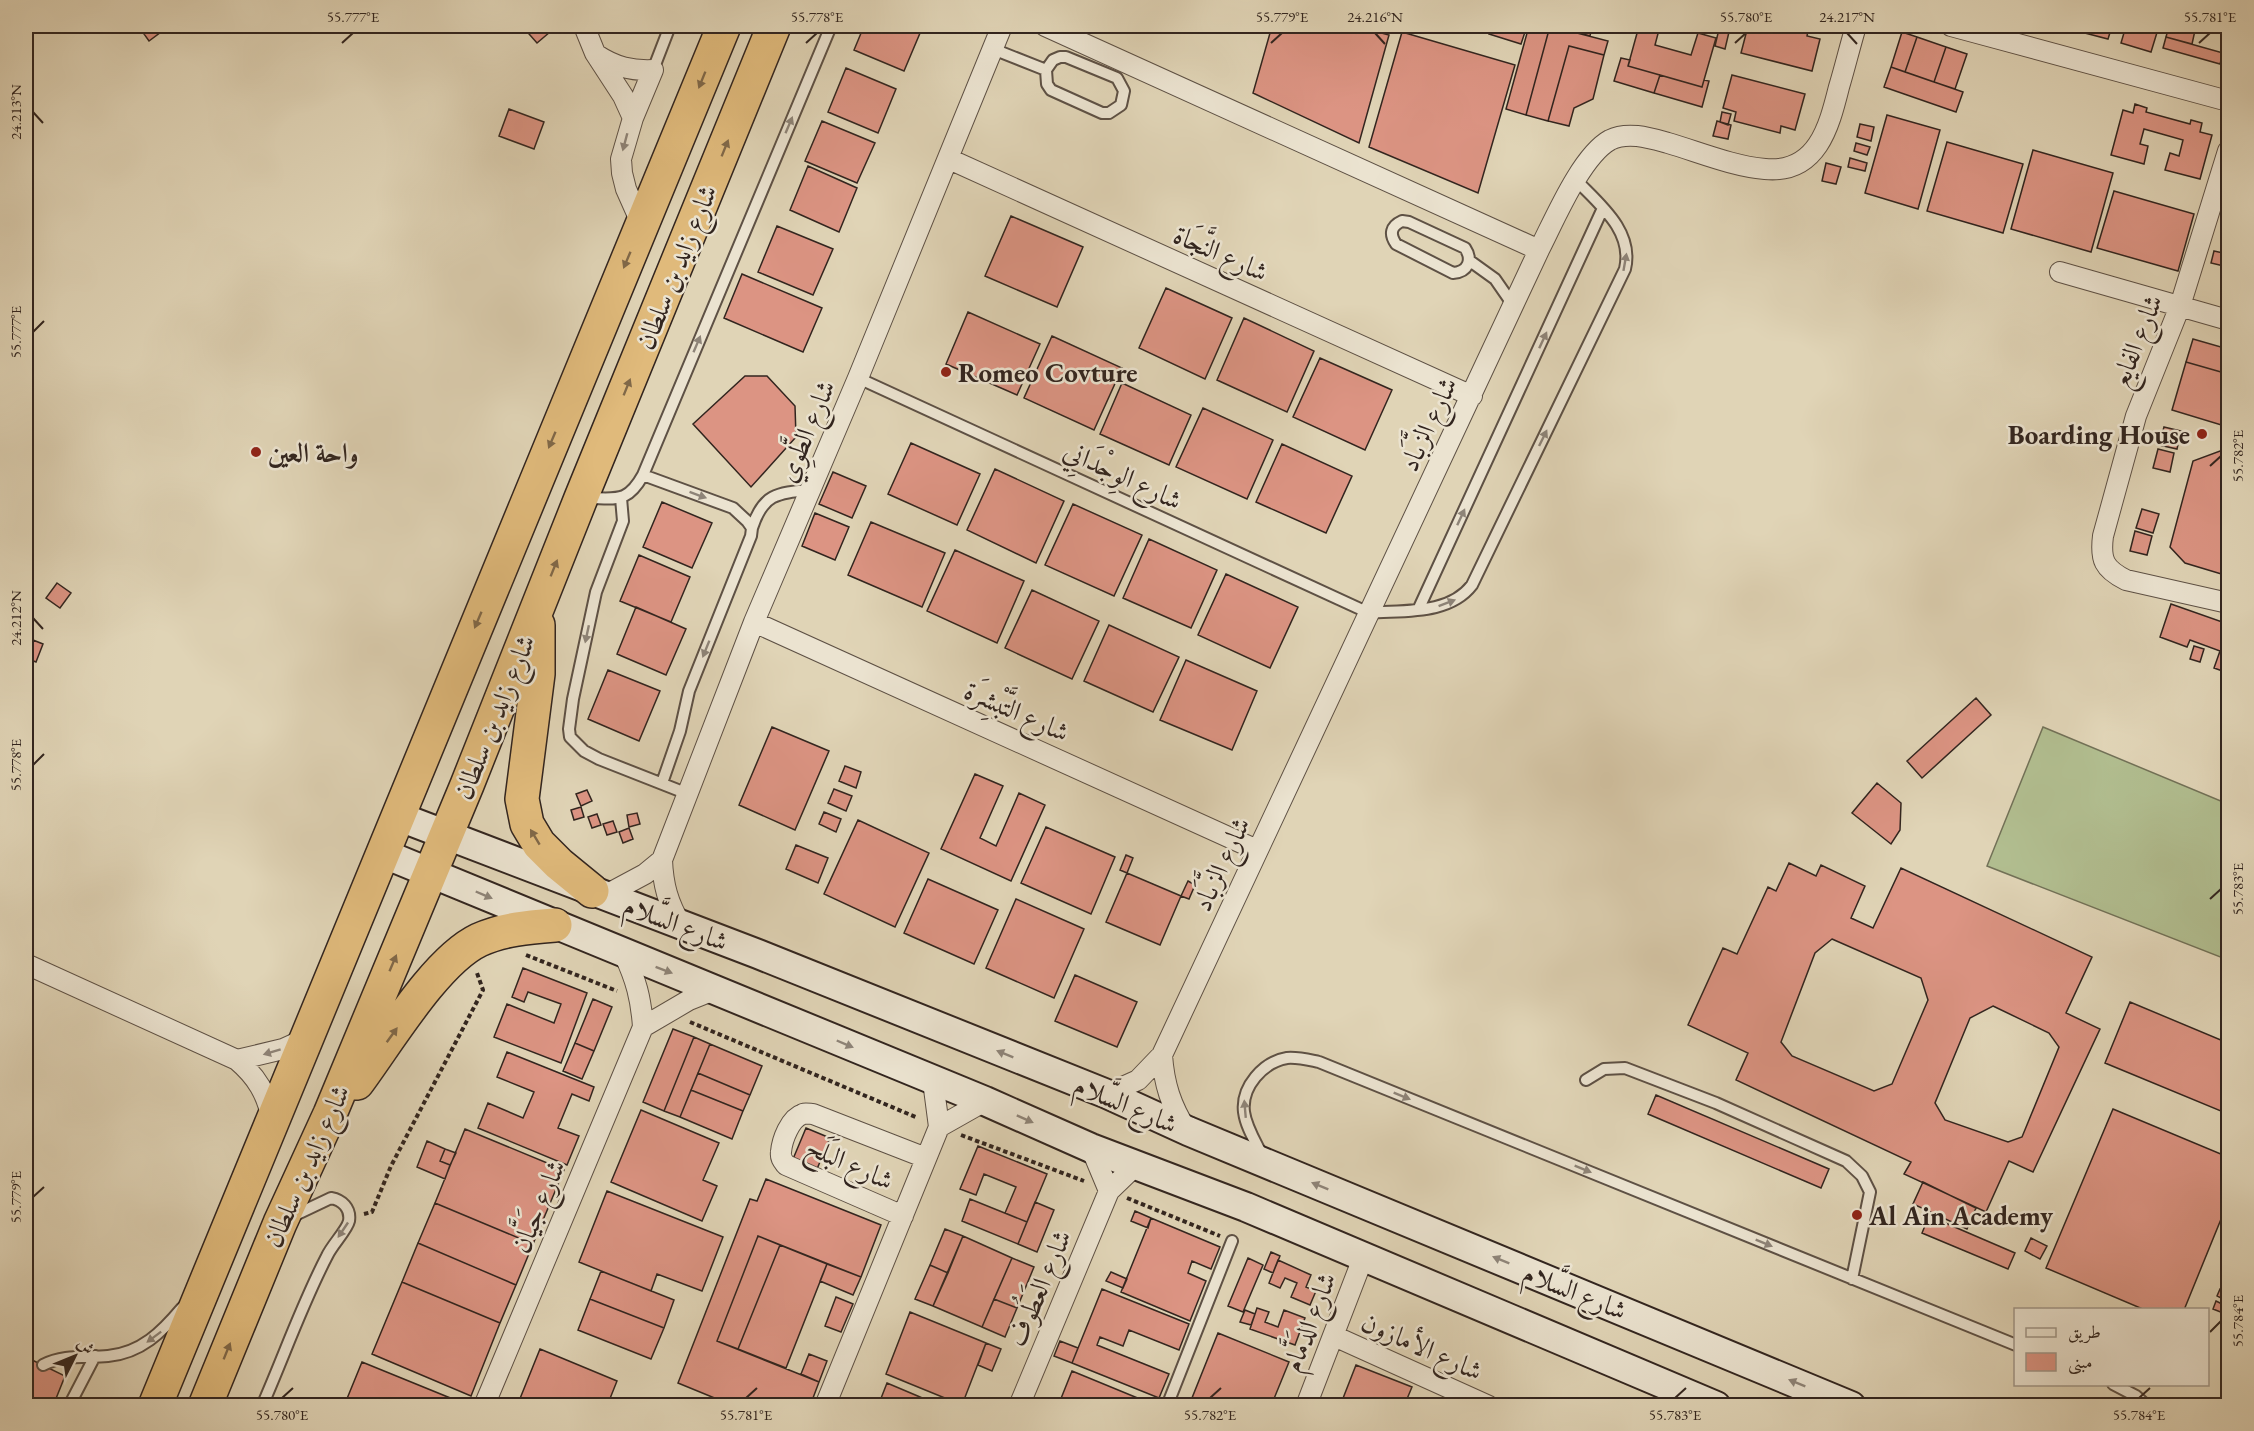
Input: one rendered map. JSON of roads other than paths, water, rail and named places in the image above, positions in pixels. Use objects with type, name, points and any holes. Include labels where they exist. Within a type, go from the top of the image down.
[{"type":"highway","name":"شارع زايد بن سلطان","points":[[155,1406],[723,26]]},
{"type":"highway","name":"شارع زايد بن سلطان","points":[[205,1406],[280,1223],[330,1114],[446,836],[774,26]]},
{"type":"highway","points":[[538,606],[538,674],[522,799],[527,824],[539,844],[558,864],[598,894]]},
{"type":"highway","points":[[330,1114],[353,1087],[431,981],[465,947],[497,933],[519,928],[555,925]]},
{"type":"street","points":[[584,26],[595,53],[623,96],[633,118]]},
{"type":"street","name":"شارع الطَّوِي","points":[[681,925],[669,905],[663,883],[662,860],[754,622],[858,378],[1002,26]]},
{"type":"street","points":[[1045,26],[1539,250]]},
{"type":"street","name":"شارع الزَّبَاد","points":[[1107,1094],[1138,1080],[1162,1055],[1539,250],[1576,180],[1599,149],[1611,140],[1627,135],[1648,137],[1746,167],[1767,170],[1785,168],[1800,162],[1813,152],[1823,139],[1856,26]]},
{"type":"street","points":[[1952,26],[2229,101]]},
{"type":"street","points":[[595,53],[622,68],[653,70],[633,118],[621,159],[626,189],[642,225]]},
{"type":"street","name":"شارع الفايع","points":[[2229,151],[2180,306],[2136,416],[2103,536],[2101,552],[2109,569],[2126,580],[2229,603]]},
{"type":"street","name":"شارع النَّجَاة","points":[[949,159],[1472,396]]},
{"type":"street","points":[[2060,273],[2229,320]]},
{"type":"street","name":"شارع التَّبْشِرَة","points":[[754,622],[1257,850]]},
{"type":"street","name":"شارع السَّلام","points":[[397,816],[758,954],[1107,1094],[1188,1131],[1851,1406]]},
{"type":"street","name":"شارع السَّلام","points":[[381,853],[985,1101],[1091,1148],[1246,1207],[1716,1406]]},
{"type":"street","points":[[598,894],[645,874],[662,860]]},
{"type":"street","name":"شارع جَيَّان","points":[[484,1406],[643,1027],[641,1000],[624,954]]},
{"type":"street","points":[[26,964],[237,1060],[261,1086],[269,1103],[273,1120]]},
{"type":"street","points":[[643,1027],[689,1000],[714,990]]},
{"type":"street","points":[[237,1060],[283,1049],[305,1039]]},
{"type":"street","points":[[1162,1055],[1163,1075],[1168,1095],[1176,1114],[1188,1131]]},
{"type":"street","points":[[933,1080],[939,1127],[985,1101]]},
{"type":"street","name":"شارع البَلَح","points":[[903,1216],[786,1165],[781,1160],[780,1152],[789,1127],[803,1114],[813,1114],[926,1158]]},
{"type":"street","name":"شارع البَلَح","points":[[825,1406],[939,1127]]},
{"type":"street","points":[[1091,1148],[1109,1191]]},
{"type":"street","name":"شارع العَطُوف","points":[[1019,1406],[1109,1191],[1136,1165]]},
{"type":"street","name":"شارع الدَمَّام","points":[[1306,1406],[1363,1258]]},
{"type":"street","name":"شارع الأمازون","points":[[1334,1336],[1489,1406]]},
{"type":"lane","points":[[653,70],[670,26]]},
{"type":"lane","points":[[581,498],[621,498],[635,490],[831,26]]},
{"type":"lane","points":[[993,49],[1046,70]]},
{"type":"lane","points":[[1066,57],[1117,78],[1124,91],[1121,105],[1109,113],[1102,113],[1057,93],[1047,84],[1046,70],[1053,60],[1066,57]]},
{"type":"lane","points":[[1369,613],[1419,608],[1432,609],[1453,602],[1464,595],[1472,585],[1624,269],[1627,250],[1623,238],[1603,208],[1576,180]]},
{"type":"lane","points":[[1419,608],[1603,208]]},
{"type":"lane","points":[[1470,261],[1466,268],[1453,273],[1396,244],[1391,231],[1395,224],[1402,221],[1409,222],[1458,243],[1469,254],[1470,261],[1495,279],[1506,291],[1513,305]]},
{"type":"lane","name":"شارع الوِجْدَانِي","points":[[858,378],[1369,613]]},
{"type":"lane","points":[[642,475],[733,508],[752,528]]},
{"type":"lane","points":[[662,783],[680,731],[689,691],[761,508],[771,497],[782,493],[810,490]]},
{"type":"lane","points":[[621,498],[623,521],[596,592],[573,699],[570,736],[584,751],[688,794]]},
{"type":"lane","points":[[1266,1163],[1248,1127],[1244,1111],[1244,1098],[1248,1087],[1258,1074],[1273,1063],[1286,1058],[1319,1062],[2014,1344]]},
{"type":"lane","points":[[1586,1080],[1604,1069],[1625,1068],[1716,1103],[1846,1161],[1862,1176],[1870,1192],[1852,1279]]},
{"type":"lane","points":[[262,1406],[327,1255],[347,1226],[349,1219],[346,1206],[331,1198],[280,1223]]},
{"type":"lane","points":[[1167,1406],[1232,1241]]},
{"type":"lane","points":[[43,1365],[65,1358],[110,1356],[130,1351],[155,1338],[208,1279]]},
{"type":"lane","points":[[69,1406],[94,1356]]},
{"type":"lane","points":[[2117,1386],[2136,1396],[2147,1406]]},
{"type":"place","name":"Romeo Covture","points":[[946,372]]},
{"type":"place","name":"Boarding House","points":[[2202,434]]},
{"type":"place","name":"واحة العين","points":[[256,452]]},
{"type":"place","name":"Al Ain Academy","points":[[1857,1215]]}]
